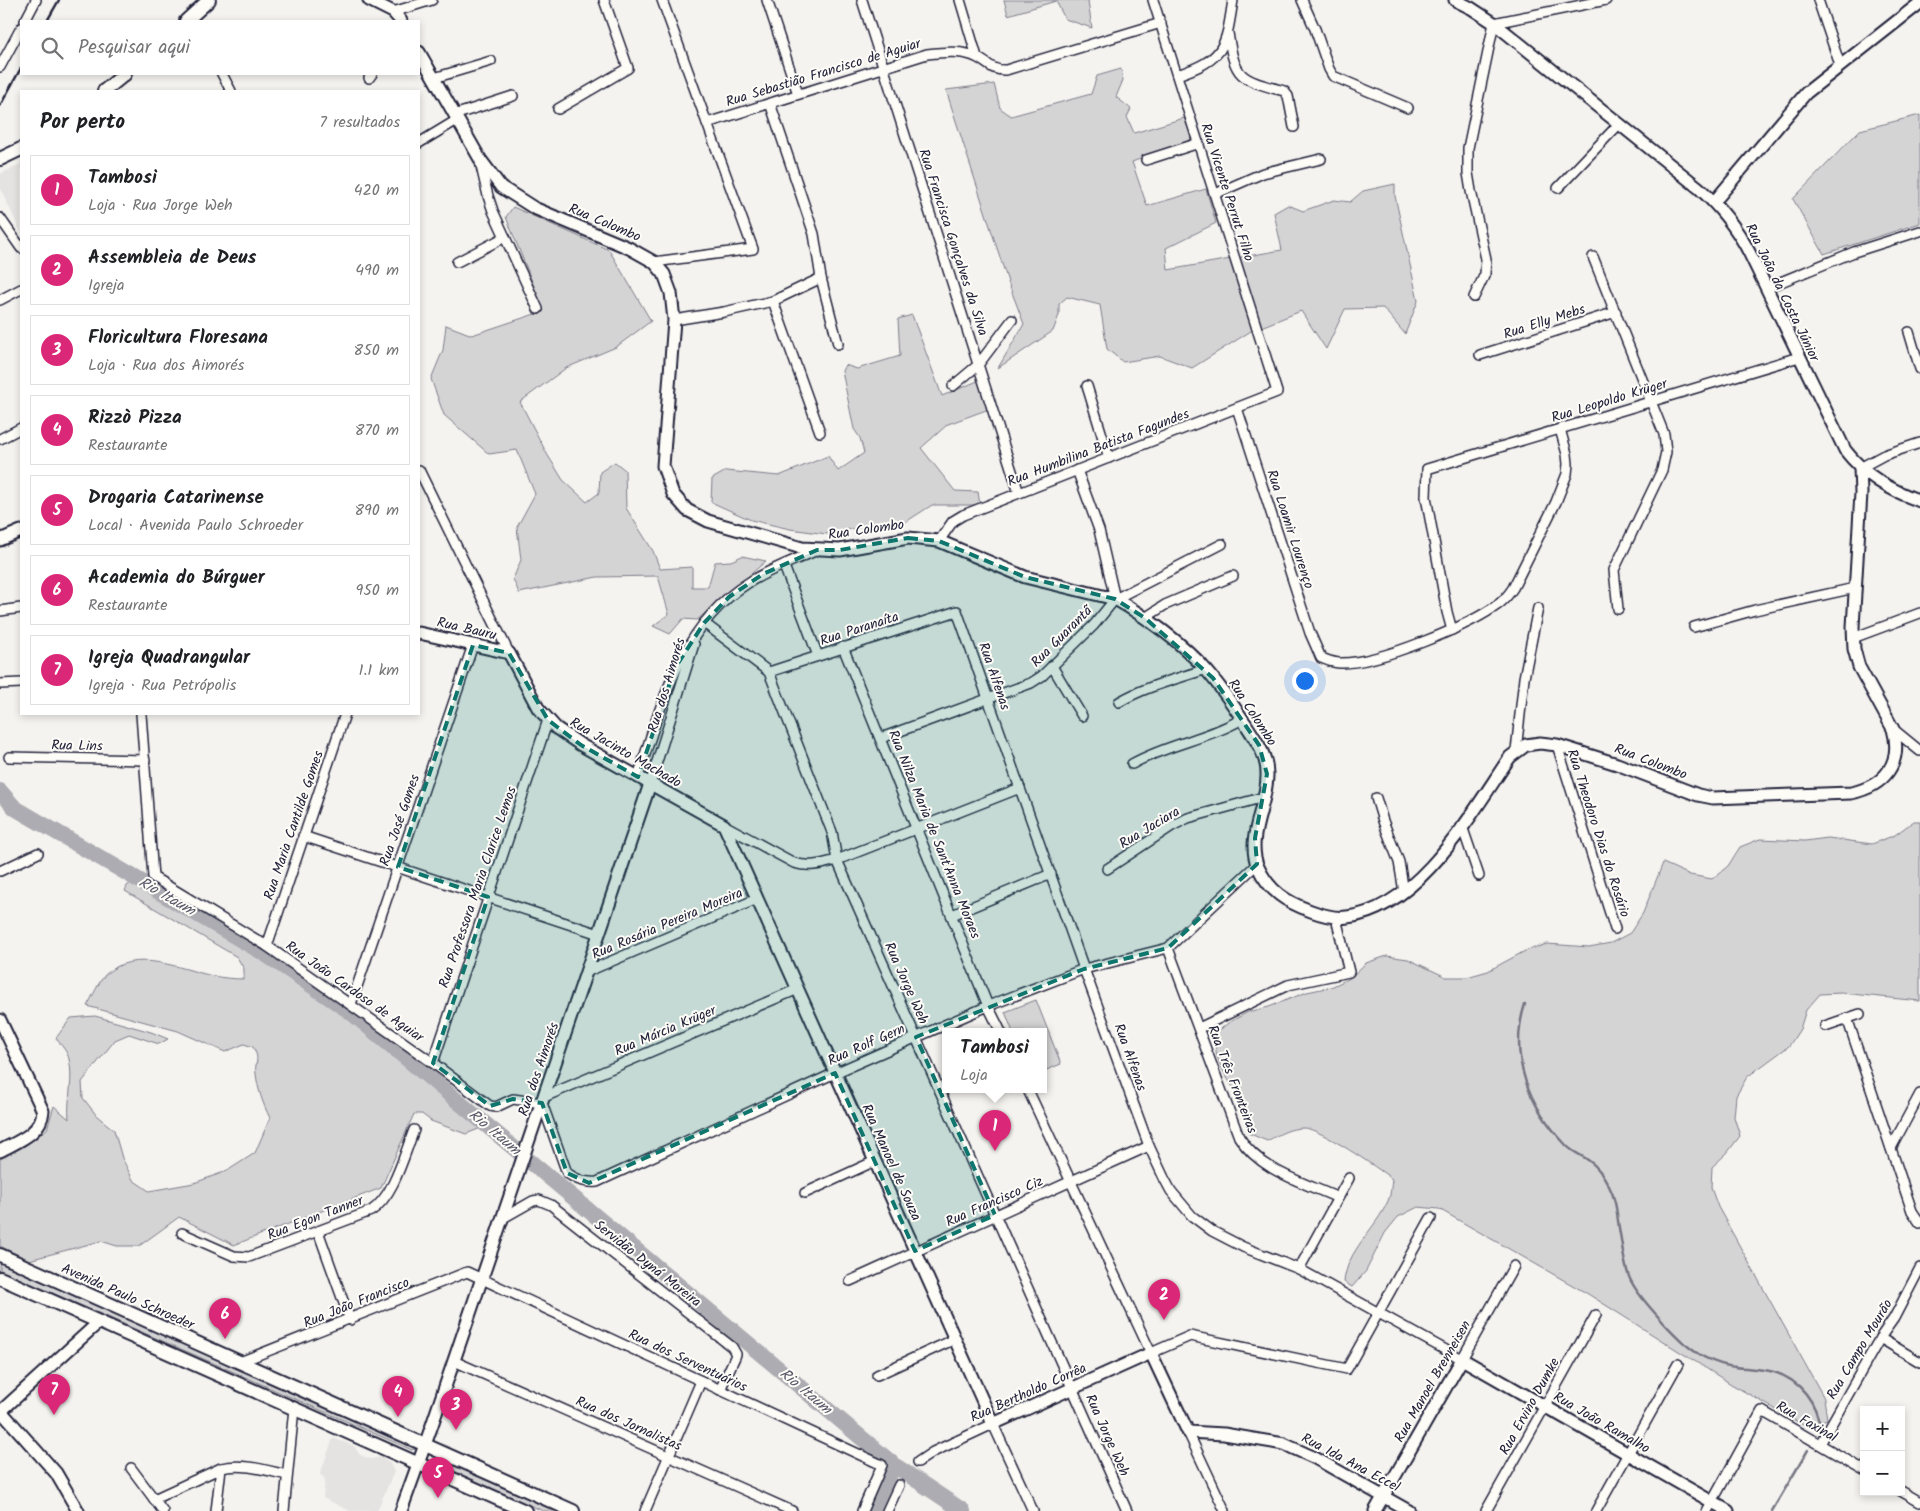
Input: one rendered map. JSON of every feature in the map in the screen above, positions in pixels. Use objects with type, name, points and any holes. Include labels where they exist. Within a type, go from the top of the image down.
[{"type":"main road","points":[[192,19],[209,0]]},
{"type":"main road","points":[[105,90],[124,75]]},
{"type":"main road","points":[[0,159],[20,149]]},
{"type":"main road","name":"Avenida Paulo Schroeder","points":[[0,1255],[574,1511]]},
{"type":"main road","points":[[0,1278],[525,1511]]},
{"type":"street","points":[[26,20],[36,0]]},
{"type":"street","points":[[369,0],[393,12],[400,20]]},
{"type":"street","points":[[393,12],[408,3],[432,0]]},
{"type":"street","points":[[558,109],[628,68],[604,0]]},
{"type":"street","points":[[654,262],[753,249],[662,0]]},
{"type":"street","points":[[767,0],[798,94]]},
{"type":"street","name":"Rua Francisca Gonçalves da Silva","points":[[862,0],[1019,493]]},
{"type":"street","points":[[960,0],[977,57],[998,71],[1161,23]]},
{"type":"street","name":"Rua Vicente Perrut Filho","points":[[1153,0],[1277,392]]},
{"type":"street","points":[[1233,0],[1228,33],[1232,58],[1240,74],[1254,83],[1284,91],[1288,96],[1294,127]]},
{"type":"street","points":[[1302,0],[1333,76],[1408,108]]},
{"type":"street","name":"Rua João da Costa Júnior","points":[[1454,0],[1471,8],[1494,23],[1714,202],[1742,238],[1836,435],[1845,450],[1860,468],[1890,488],[1920,501]]},
{"type":"street","points":[[1474,297],[1485,274],[1486,259],[1468,173],[1468,148],[1494,23],[1606,0]]},
{"type":"street","points":[[1818,0],[1840,65]]},
{"type":"street","points":[[1714,202],[1801,98],[1916,3]]},
{"type":"street","points":[[0,67],[20,30]]},
{"type":"street","points":[[1177,75],[1199,68],[1207,63],[1220,49],[1228,33]]},
{"type":"street","name":"Rua Sebastião Francisco de Aguiar","points":[[707,123],[909,58],[946,52],[963,53],[977,57]]},
{"type":"street","name":"Rua Colombo","points":[[420,54],[480,159],[500,187],[522,202],[630,248],[654,262],[664,274],[674,305],[674,320],[663,456],[665,476],[673,494],[686,510],[708,521],[786,544],[817,550],[840,550],[908,538],[939,541],[1025,576],[1115,599],[1145,618],[1206,669],[1260,745],[1266,762],[1267,785],[1254,849],[1257,864],[1264,879],[1279,897],[1300,907],[1336,918],[1347,918],[1376,909],[1404,892],[1432,866],[1516,751],[1526,745],[1534,743],[1557,745],[1616,764],[1705,797],[1832,795],[1865,790],[1882,779],[1890,768],[1896,751],[1893,729],[1859,667],[1853,638],[1861,493],[1860,468]]},
{"type":"street","points":[[434,78],[491,61]]},
{"type":"street","points":[[223,75],[230,90]]},
{"type":"street","points":[[420,142],[456,117],[513,96]]},
{"type":"street","points":[[770,103],[814,234],[821,278],[838,344]]},
{"type":"street","points":[[1558,188],[1619,124]]},
{"type":"street","points":[[1146,160],[1198,143]]},
{"type":"street","points":[[480,159],[488,196],[538,309]]},
{"type":"street","points":[[1215,194],[1263,174],[1321,160]]},
{"type":"street","points":[[0,218],[20,247]]},
{"type":"street","points":[[1766,288],[1854,252],[1920,231]]},
{"type":"street","points":[[457,262],[505,237]]},
{"type":"street","points":[[1594,257],[1664,434],[1666,452],[1662,470],[1614,570],[1618,609]]},
{"type":"street","points":[[674,320],[724,312],[773,301],[821,278]]},
{"type":"street","points":[[0,300],[20,290]]},
{"type":"street","points":[[773,301],[820,432]]},
{"type":"street","name":"Rua Elly Mebs","points":[[1480,356],[1616,312]]},
{"type":"street","points":[[953,386],[978,365],[1012,320]]},
{"type":"street","points":[[1909,332],[1920,369]]},
{"type":"street","name":"Rua Leopoldo Krüger","points":[[1452,630],[1426,497],[1427,469],[1799,357]]},
{"type":"street","points":[[1087,386],[1109,458]]},
{"type":"street","name":"Rua Humbilina Batista Fagundes","points":[[939,541],[946,529],[958,518],[1277,392]]},
{"type":"street","name":"Rua Loamir Lourenço","points":[[1237,408],[1310,633],[1322,658],[1339,663],[1368,659],[1414,645],[1452,630]]},
{"type":"street","points":[[0,439],[20,429]]},
{"type":"street","points":[[1452,630],[1499,603],[1513,588],[1556,502],[1567,474],[1567,454],[1560,429]]},
{"type":"street","points":[[1860,468],[1884,455],[1920,443]]},
{"type":"street","points":[[1077,470],[1099,530],[1115,599],[1222,544]]},
{"type":"street","name":"Rua Jacinto Machado","points":[[420,472],[509,653],[530,693],[548,720],[556,728],[581,745],[799,865],[813,866],[837,860],[1020,788]]},
{"type":"street","points":[[0,540],[20,531]]},
{"type":"street","name":"Rua dos Aimorés","points":[[638,777],[675,668],[704,623],[729,597],[746,584],[763,574],[817,550]]},
{"type":"street","points":[[784,566],[818,656]]},
{"type":"street","points":[[1145,618],[1165,605],[1233,576]]},
{"type":"street","points":[[1694,627],[1755,610],[1855,588]]},
{"type":"street","name":"Rua Guarantã","points":[[881,738],[1032,683],[1094,625],[1115,599]]},
{"type":"street","points":[[0,611],[20,608]]},
{"type":"street","points":[[1516,751],[1524,678],[1538,608]]},
{"type":"street","name":"Rua Paranaíta","points":[[769,672],[957,611]]},
{"type":"street","name":"Rua Alfenas","points":[[957,611],[1084,969],[1150,1146],[1164,1178],[1180,1203],[1192,1216],[1212,1231],[1236,1244],[1299,1269],[1462,1359]]},
{"type":"street","points":[[1853,638],[1920,613]]},
{"type":"street","points":[[704,623],[769,672]]},
{"type":"street","name":"Rua Bauru","points":[[420,633],[509,653]]},
{"type":"street","name":"Rua dos Aimorés","points":[[401,1511],[419,1464],[650,784],[697,634]]},
{"type":"street","name":"Rua José Gomes","points":[[351,1004],[473,645]]},
{"type":"street","name":"Rua Nilza Maria de Sant'Anna Moraes","points":[[843,647],[998,1028]]},
{"type":"street","points":[[1052,666],[1082,716]]},
{"type":"street","points":[[1119,702],[1148,688],[1206,669]]},
{"type":"street","name":"Rua Jorge Weh","points":[[769,672],[832,832],[837,860],[1127,1511]]},
{"type":"street","points":[[0,684],[20,683]]},
{"type":"street","points":[[142,715],[145,760]]},
{"type":"street","name":"Rua Maria Cantilde Gomes","points":[[266,946],[345,715]]},
{"type":"street","points":[[1132,764],[1146,756],[1226,728],[1242,718]]},
{"type":"street","name":"Rua Professora Maria Clarice Lemos","points":[[433,1062],[548,720]]},
{"type":"street","points":[[1893,729],[1920,751]]},
{"type":"street","name":"Rua Theodoro Dias do Rosário","points":[[1557,745],[1615,929]]},
{"type":"street","name":"Rua Lins","points":[[9,757],[145,760]]},
{"type":"street","name":"Rua João Cardoso de Aguiar","points":[[145,760],[153,877],[266,946],[433,1062],[490,1106],[496,1107],[506,1100],[513,1099],[543,1100]]},
{"type":"street","name":"Rua Jaciara","points":[[1107,869],[1172,826],[1188,818],[1264,797]]},
{"type":"street","points":[[1376,798],[1399,862],[1404,892]]},
{"type":"street","name":"Rua Manoel de Souza","points":[[724,825],[1033,1511]]},
{"type":"street","points":[[1462,826],[1479,876]]},
{"type":"street","points":[[304,836],[599,934]]},
{"type":"street","points":[[0,871],[38,853]]},
{"type":"street","name":"Rua Rolf Gern","points":[[543,1100],[567,1173],[581,1181],[597,1182],[835,1073],[988,1006],[1084,969],[1168,948],[1257,864]]},
{"type":"street","points":[[952,915],[1050,874]]},
{"type":"street","name":"Rua Rosária Pereira Moreira","points":[[586,972],[757,899]]},
{"type":"street","points":[[1199,1028],[1288,985],[1349,972],[1336,918]]},
{"type":"street","name":"Rua Três Fronteiras","points":[[1168,948],[1239,1137],[1246,1147],[1268,1166],[1338,1198]]},
{"type":"street","name":"Rua Márcia Krüger","points":[[543,1100],[798,989]]},
{"type":"street","points":[[1825,1026],[1860,1014]]},
{"type":"street","points":[[1847,1018],[1912,1211],[1920,1223]]},
{"type":"street","points":[[0,1020],[43,1111],[42,1118],[36,1129],[0,1151]]},
{"type":"street","points":[[1029,1093],[1225,1511]]},
{"type":"street","points":[[1891,1148],[1920,1094]]},
{"type":"street","name":"Rua Egon Tanner","points":[[182,1233],[241,1257],[249,1257],[371,1211],[378,1206],[390,1190],[414,1130]]},
{"type":"street","name":"Rua Francisco Ciz","points":[[850,1280],[1150,1146]]},
{"type":"street","points":[[805,1194],[875,1161]]},
{"type":"street","points":[[1299,1269],[1349,1178]]},
{"type":"street","name":"Servidão Dyná Moreira","points":[[503,1218],[533,1201],[539,1200],[551,1205],[717,1335],[732,1347],[736,1354],[720,1390]]},
{"type":"street","points":[[1151,1353],[1190,1336],[1347,1369],[1431,1218]]},
{"type":"street","points":[[318,1231],[350,1320]]},
{"type":"street","name":"Rua Manoel Brenneisen","points":[[1375,1511],[1514,1266]]},
{"type":"street","name":"Rua Campo Mourão","points":[[1820,1444],[1880,1338],[1894,1318],[1920,1268]]},
{"type":"street","name":"Rua João Francisco","points":[[240,1362],[467,1272],[482,1280]]},
{"type":"street","name":"Rua dos Serventuários","points":[[482,1280],[882,1465],[862,1511]]},
{"type":"street","name":"Rua Ervino Dumke","points":[[1486,1511],[1596,1315]]},
{"type":"street","points":[[78,1511],[56,1473],[0,1411],[99,1322]]},
{"type":"street","points":[[1880,1338],[1920,1362]]},
{"type":"street","points":[[877,1375],[955,1339]]},
{"type":"street","name":"Rua Bertholdo Corrêa","points":[[918,1462],[933,1452],[1151,1353]]},
{"type":"street","name":"Rua João Ramalho","points":[[1462,1359],[1628,1454],[1709,1506],[1728,1511]]},
{"type":"street","name":"Rua dos Jornalistas","points":[[454,1361],[792,1511]]},
{"type":"street","points":[[1596,1511],[1678,1364]]},
{"type":"street","points":[[645,1511],[701,1381]]},
{"type":"street","points":[[284,1511],[294,1408]]},
{"type":"street","name":"Rua Faxinal","points":[[1709,1506],[1762,1411],[1860,1468]]},
{"type":"street","name":"Rua Ida Ana Eccel","points":[[1188,1432],[1224,1434],[1284,1444],[1315,1458],[1409,1511]]},
{"type":"street","points":[[154,1499],[221,1468],[241,1466],[287,1475]]},
{"type":"street","points":[[131,1468],[163,1511]]},
{"type":"street","points":[[216,1511],[221,1468]]},
{"type":"street","points":[[887,1511],[898,1485]]},
{"type":"street","points":[[1905,1493],[1920,1502]]},
{"type":"highlighted area","points":[[908,538],[939,541],[1025,577],[1115,599],[1145,618],[1213,678],[1259,745],[1267,774],[1255,838],[1257,864],[1168,948],[1084,969],[916,1037],[995,1215],[915,1251],[835,1073],[589,1183],[567,1173],[542,1103],[513,1099],[490,1106],[433,1063],[488,897],[398,867],[473,645],[509,653],[548,720],[581,745],[638,777],[675,668],[704,623],[729,597],[763,574],[817,550],[840,550]]},
{"type":"shaded area","points":[[1004,0],[1089,0],[1092,28],[1065,19],[1056,1],[1008,15]]},
{"type":"shaded area","points":[[1121,69],[1123,80],[1116,97],[1131,109],[1127,117],[1134,133],[1184,118],[1193,139],[1132,162],[1147,206],[1206,189],[1216,223],[1166,248],[1168,270],[1282,250],[1274,213],[1288,205],[1303,211],[1334,200],[1350,202],[1363,191],[1395,184],[1395,196],[1418,301],[1405,334],[1383,308],[1345,309],[1326,349],[1301,311],[1251,331],[1192,368],[1160,356],[1123,362],[1107,349],[1100,305],[1067,297],[1059,304],[1059,315],[1053,331],[998,368],[1024,324],[1008,282],[946,90],[994,84],[1000,108],[1011,116],[1091,94],[1097,76]]},
{"type":"shaded area","points":[[1920,115],[1920,223],[1824,254],[1793,199],[1860,130]]},
{"type":"shaded area","points":[[20,164],[20,231],[0,187],[0,174]]},
{"type":"shaded area","points":[[513,207],[609,250],[651,321],[616,347],[566,368],[520,402],[563,480],[587,502],[599,493],[600,472],[615,462],[625,470],[626,508],[653,551],[660,569],[692,567],[692,587],[708,587],[715,562],[731,561],[742,556],[766,561],[697,620],[683,619],[670,634],[653,626],[669,614],[658,576],[597,577],[519,593],[513,579],[521,560],[517,527],[535,494],[517,450],[489,454],[444,415],[431,379],[443,350],[446,325],[472,335],[544,311],[506,217]]},
{"type":"shaded area","points":[[912,315],[942,396],[980,380],[989,409],[948,424],[921,448],[955,491],[978,492],[980,505],[932,505],[904,523],[861,527],[827,534],[790,529],[751,520],[711,502],[712,479],[726,471],[779,476],[828,456],[838,471],[864,453],[860,438],[854,429],[842,371],[845,365],[857,369],[900,356],[898,319]]},
{"type":"shaded area","points":[[1914,821],[1920,821],[1920,1001],[1841,993],[1820,994],[1806,1010],[1800,1029],[1789,1046],[1747,1077],[1736,1096],[1734,1117],[1740,1136],[1727,1153],[1712,1167],[1711,1188],[1718,1207],[1824,1398],[1827,1419],[1808,1426],[1796,1421],[1731,1384],[1588,1294],[1439,1209],[1418,1207],[1398,1217],[1385,1233],[1366,1271],[1352,1287],[1344,1282],[1350,1260],[1388,1201],[1392,1179],[1348,1149],[1312,1130],[1304,1128],[1294,1129],[1267,1141],[1248,1133],[1245,1109],[1224,1072],[1217,1055],[1215,1034],[1228,1023],[1248,1012],[1269,1007],[1307,992],[1331,987],[1350,978],[1366,963],[1387,956],[1408,959],[1446,977],[1467,977],[1488,971],[1525,951],[1547,944],[1589,947],[1611,943],[1630,933],[1643,913],[1663,863],[1690,875],[1712,879],[1728,866],[1740,847],[1760,839],[1805,841],[1828,838],[1872,844],[1895,835]]},
{"type":"shaded area","points":[[133,881],[260,954],[336,1007],[387,1045],[462,1110],[462,1114],[481,1128],[466,1134],[431,1121],[422,1114],[414,1114],[381,1188],[234,1245],[179,1217],[139,1246],[117,1246],[101,1241],[29,1260],[0,1246],[0,1159],[23,1147],[47,1129],[54,1106],[69,1119],[71,1082],[69,1059],[56,1038],[71,1018],[95,1016],[151,1032],[168,1039],[159,1044],[129,1034],[115,1040],[82,1082],[83,1098],[97,1116],[114,1130],[122,1158],[133,1180],[149,1191],[194,1183],[227,1171],[255,1153],[270,1118],[258,1086],[257,1055],[253,1047],[244,1044],[225,1052],[178,1031],[87,1006],[105,975],[129,962],[158,962],[213,976],[244,979],[244,969],[237,957],[125,891],[127,886]]},
{"type":"shaded area","points":[[1036,1000],[1047,1028],[1011,1028],[1005,1012]]},
{"type":"shaded area","points":[[1047,1028],[1061,1064],[1047,1070]]},
{"type":"shaded area","points":[[0,1262],[414,1446],[415,1449],[412,1450],[0,1270]]},
{"type":"shaded area","points":[[333,1438],[354,1446],[360,1455],[371,1459],[382,1457],[390,1463],[394,1472],[377,1511],[350,1511],[323,1498],[325,1479],[320,1474]]},
{"type":"shaded area","points":[[437,1457],[559,1511],[543,1511],[435,1463],[434,1458]]},
{"type":"waterway","name":"Rio Itaum","points":[[0,791],[15,808],[262,952],[352,1013],[894,1465],[963,1511]]},
{"type":"waterway","points":[[1525,1004],[1520,1024],[1519,1043],[1525,1080],[1532,1097],[1553,1130],[1568,1147],[1594,1165],[1607,1182],[1615,1204],[1627,1270],[1636,1289],[1669,1329],[1698,1354],[1714,1362],[1726,1365],[1774,1372],[1792,1381],[1806,1394],[1811,1402],[1819,1420],[1820,1430]]},
{"type":"waterway","points":[[1772,1511],[1808,1450]]},
{"type":"waterway","points":[[873,1511],[894,1465]]},
{"type":"railway","points":[[48,20],[59,0]]},
{"type":"railway","points":[[0,106],[20,70]]},
{"type":"place","name":"Tambosi","points":[[995,1151]]},
{"type":"place","name":"Assembleia de Deus","points":[[1164,1320]]},
{"type":"place","name":"Academia do Búrguer","points":[[225,1339]]},
{"type":"place","name":"Igreja Quadrangular","points":[[54,1415]]},
{"type":"place","name":"Rizzò Pizza","points":[[398,1417]]},
{"type":"place","name":"Floricultura Floresana","points":[[456,1430]]},
{"type":"place","name":"Drogaria Catarinense","points":[[438,1498]]}]
